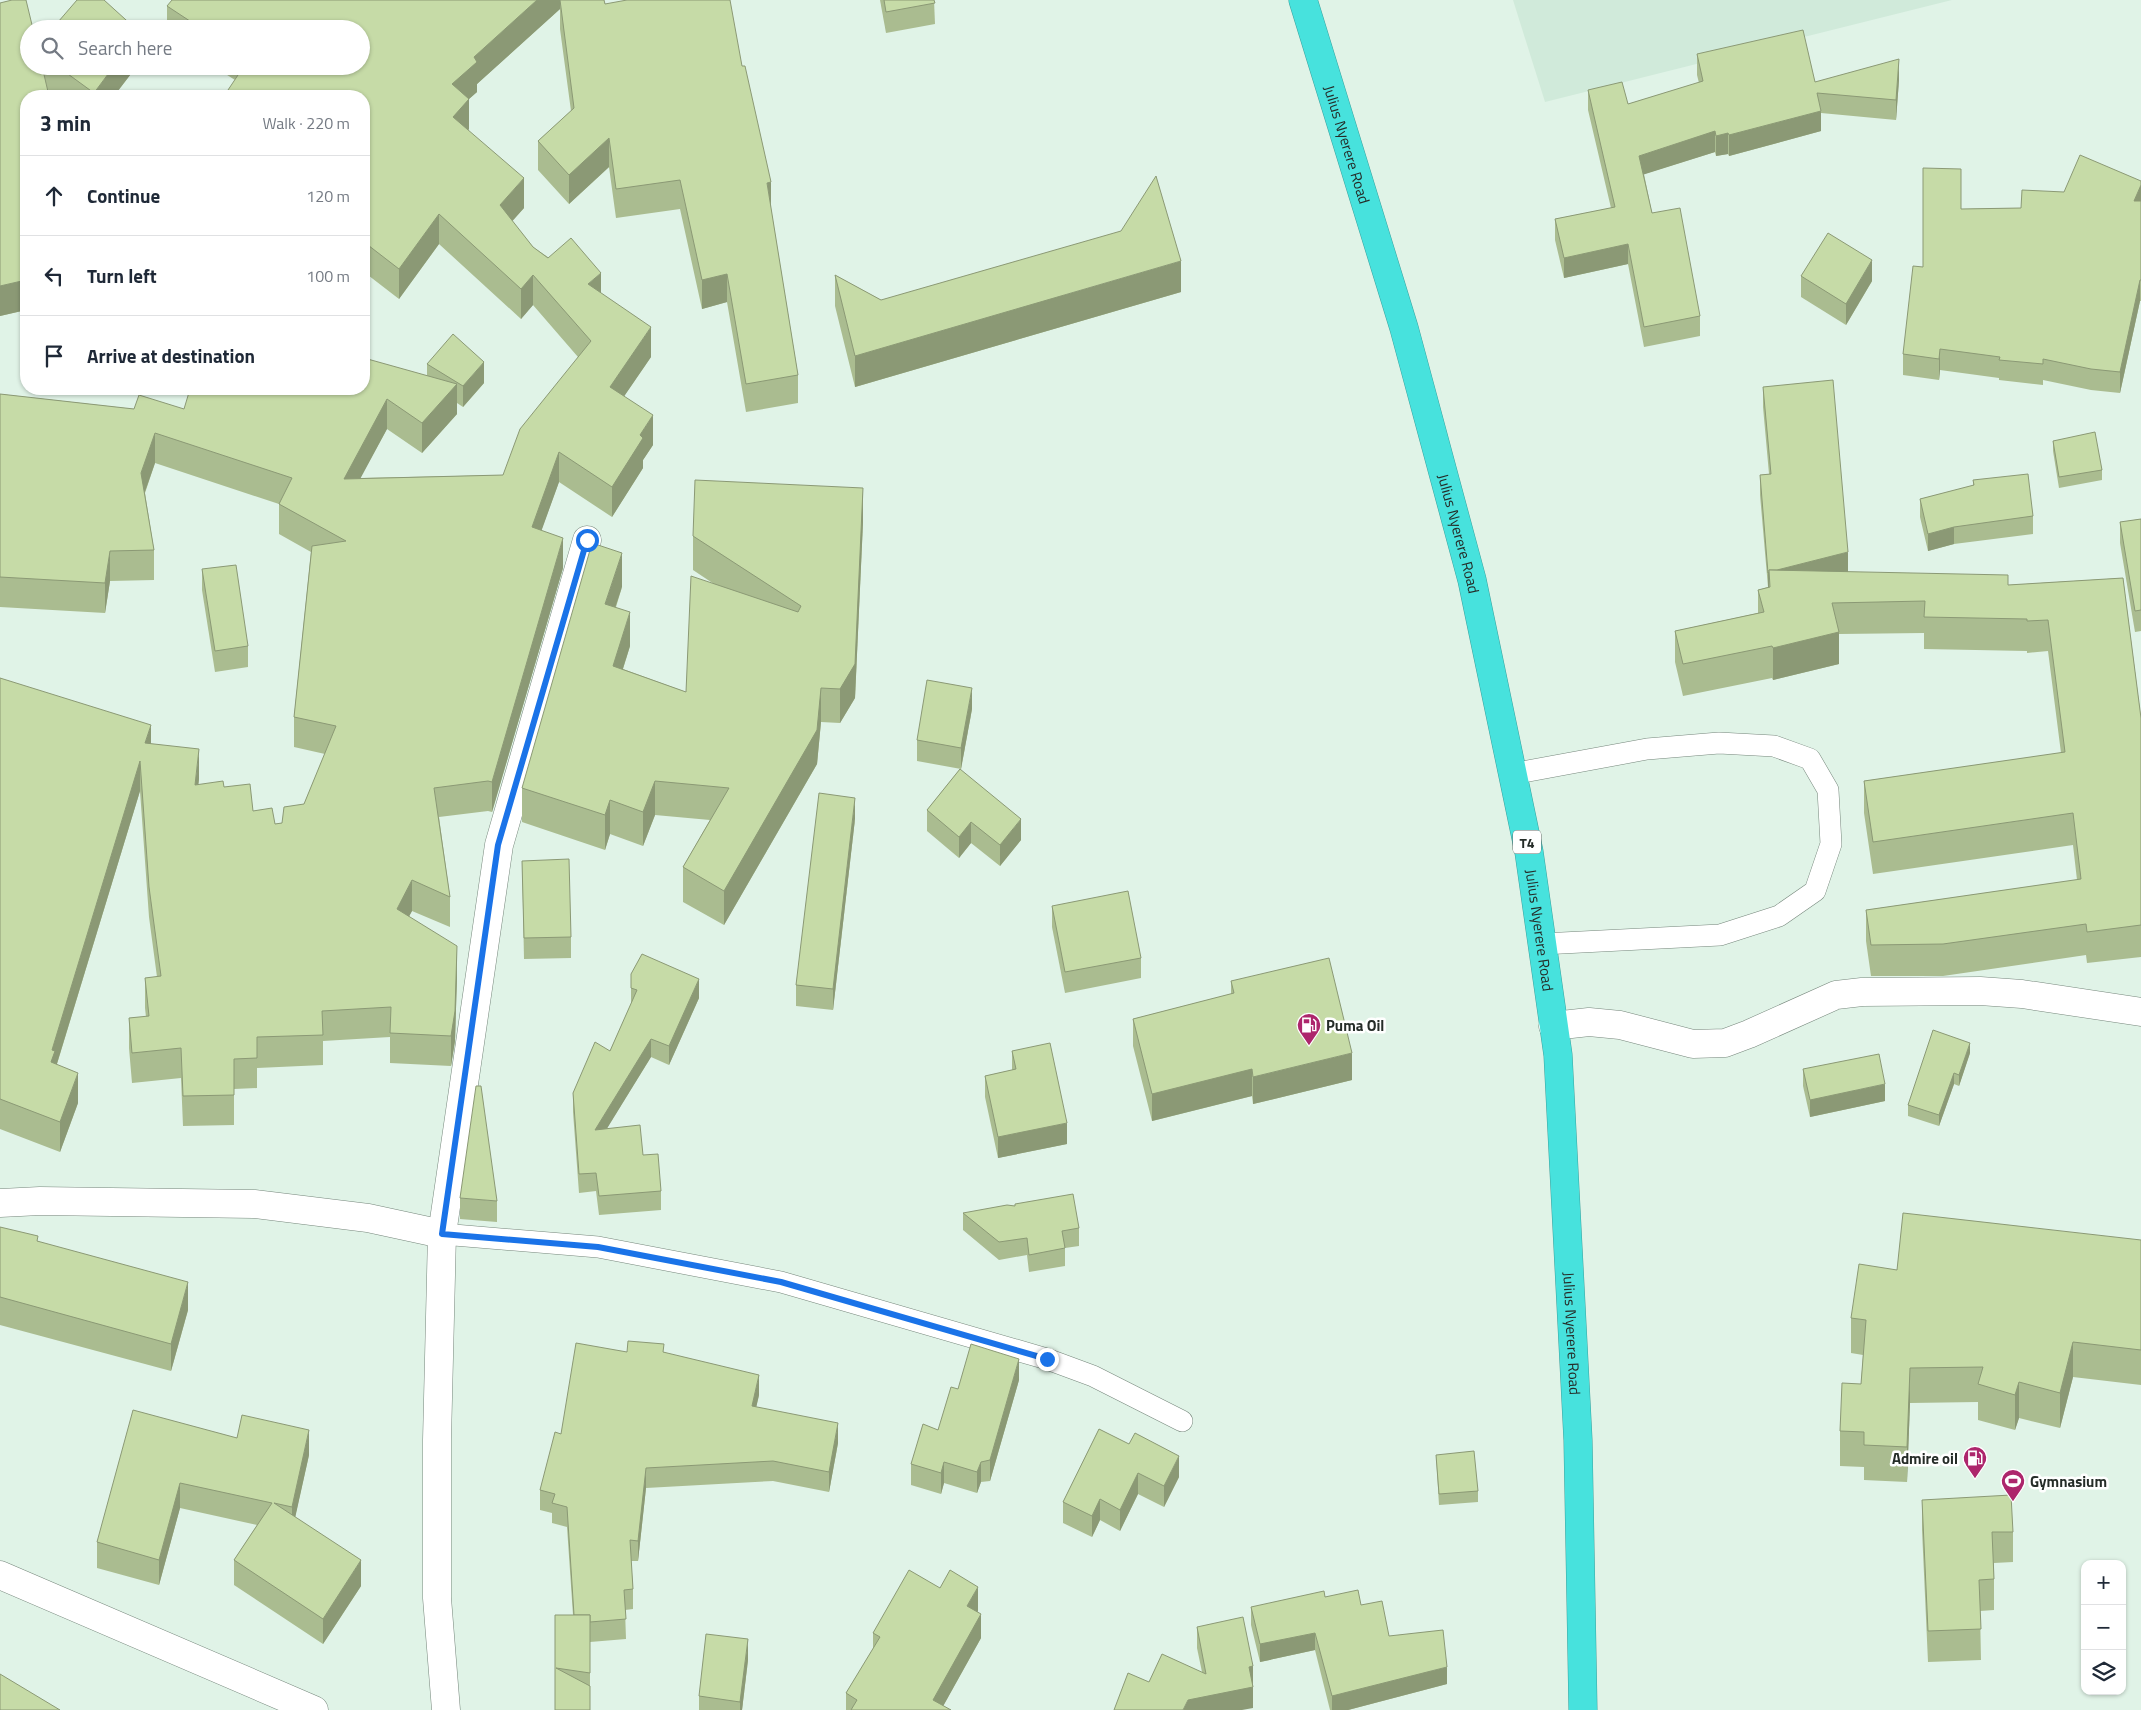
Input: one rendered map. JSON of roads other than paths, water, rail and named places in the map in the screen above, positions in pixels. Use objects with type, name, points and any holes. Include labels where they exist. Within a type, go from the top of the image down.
[{"type":"highway","name":"Julius Nyerere Road","points":[[1303,0],[1407,338],[1472,580],[1529,852],[1558,1055],[1578,1440],[1583,1710]]},
{"type":"street","points":[[446,1710],[436,1598],[437,1440],[442,1234],[498,845],[587,540]]},
{"type":"street","points":[[1553,1026],[1597,1023],[1620,1025],[1693,1044],[1725,1042],[1758,1030],[1836,996],[1862,992],[1972,991],[2022,994],[2141,1012]]},
{"type":"street","points":[[0,1203],[40,1201],[254,1204],[368,1218],[442,1234]]},
{"type":"street","points":[[0,1575],[314,1710]]},
{"type":"lane","points":[[1512,774],[1646,749],[1719,743],[1774,746],[1810,760],[1828,790],[1831,844],[1815,891],[1779,916],[1720,935],[1542,944]]},
{"type":"lane","points":[[442,1234],[598,1247],[781,1282],[1047,1359],[1094,1376],[1182,1421]]},
{"type":"place","name":"Puma Oil","points":[[1309,1046]]},
{"type":"place","name":"Admire oil","points":[[1975,1479]]},
{"type":"place","name":"Gymnasium","points":[[2013,1502]]}]
